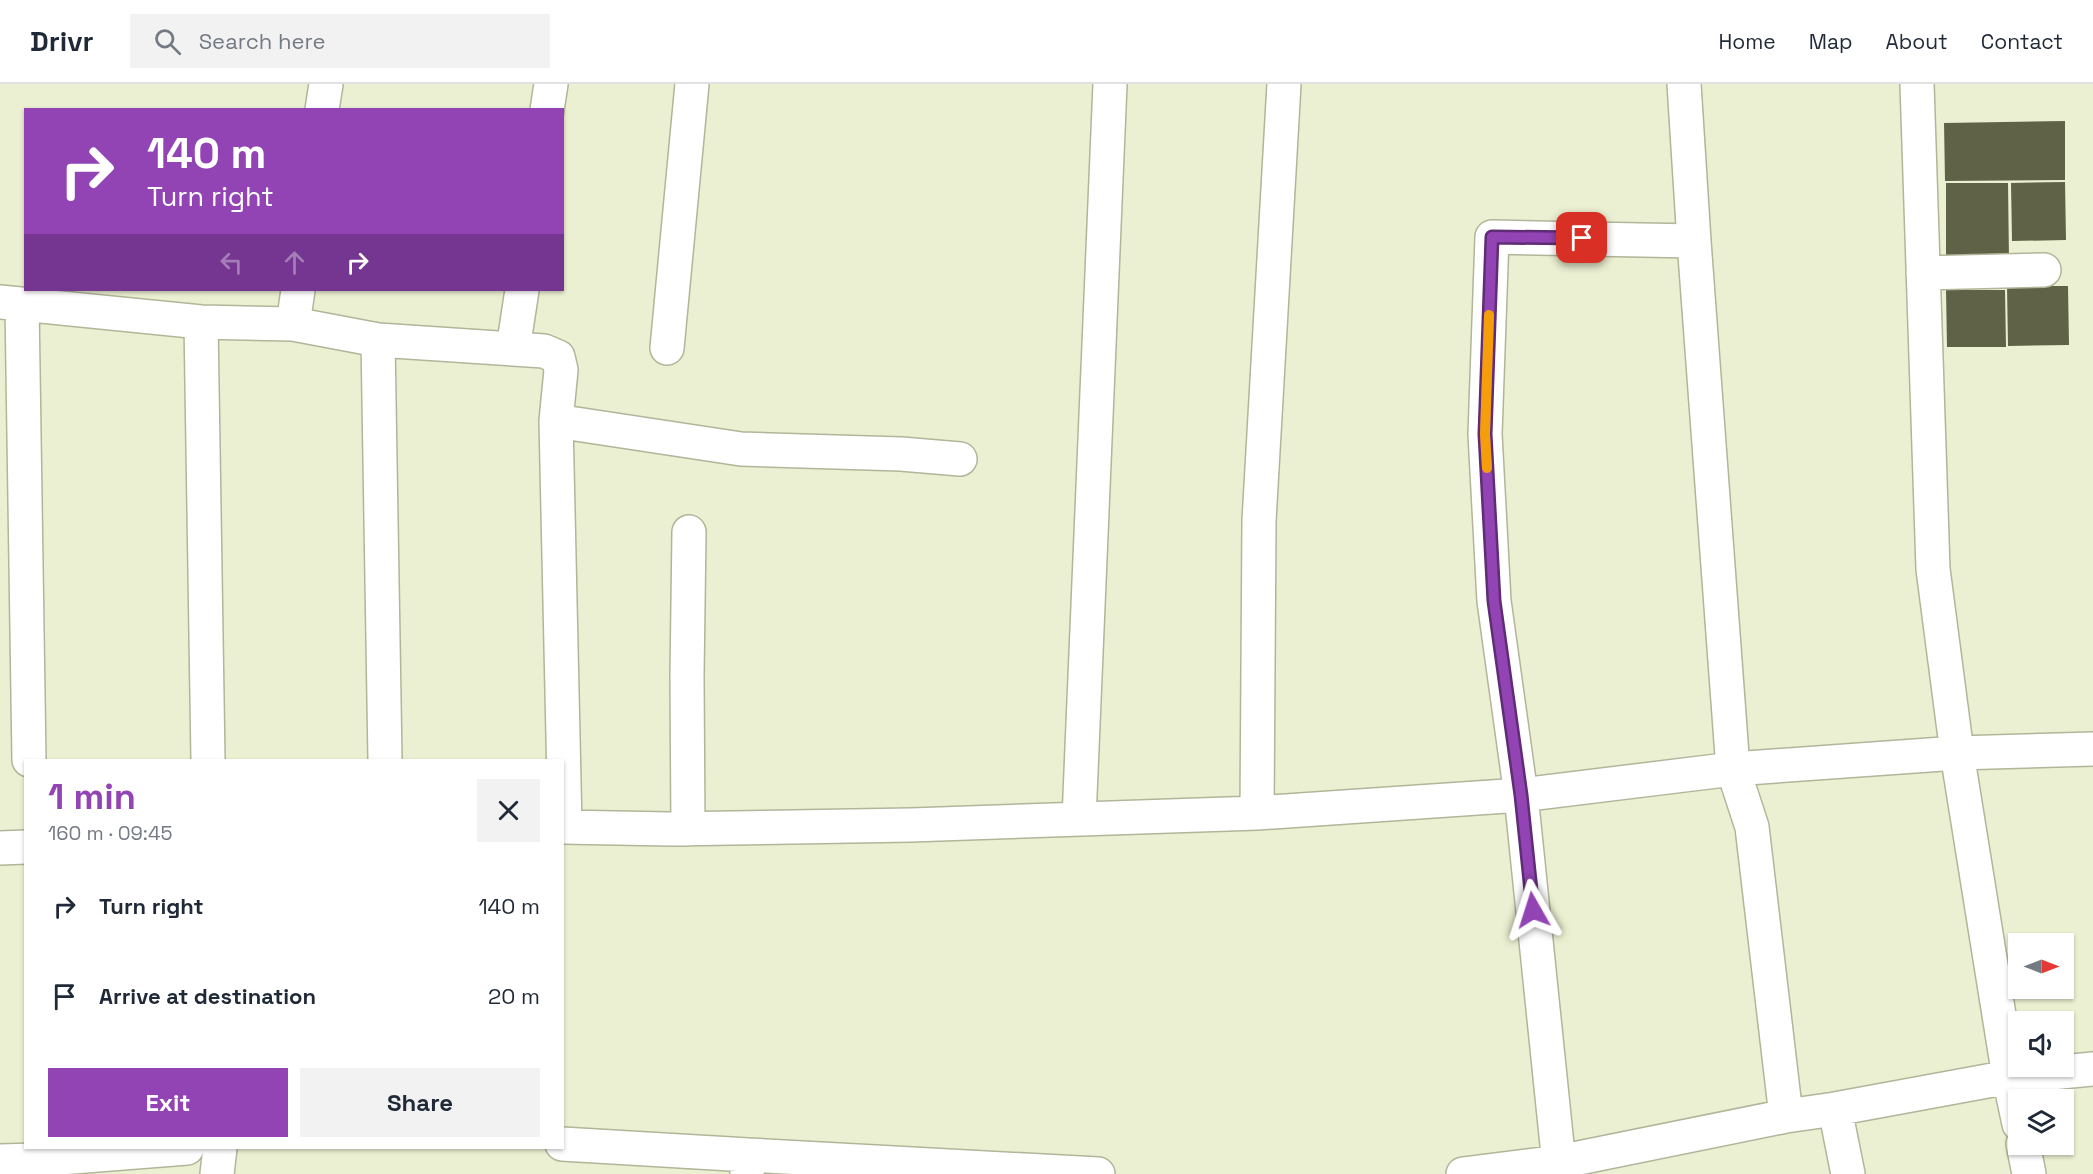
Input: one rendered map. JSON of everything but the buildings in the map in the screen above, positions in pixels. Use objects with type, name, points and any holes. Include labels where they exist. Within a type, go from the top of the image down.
[{"type":"street","points":[[322,108],[326,84]]},
{"type":"street","points":[[547,108],[551,84]]},
{"type":"street","points":[[667,348],[692,84]]},
{"type":"street","points":[[1079,819],[1110,84]]},
{"type":"street","points":[[1257,813],[1258,521],[1284,84]]},
{"type":"street","points":[[1684,84],[1733,769],[1752,827],[1786,1116]]},
{"type":"street","points":[[1917,84],[1933,569],[1957,753],[2008,1071]]},
{"type":"street","points":[[1559,1168],[1521,795],[1493,589],[1485,434],[1492,237],[1694,241]]},
{"type":"street","points":[[1923,273],[2044,270]]},
{"type":"street","points":[[293,324],[297,291]]},
{"type":"street","points":[[513,349],[522,291]]},
{"type":"street","points":[[29,759],[11,303],[201,322],[293,324],[378,340],[544,351],[558,357],[561,370],[556,422],[563,759]]},
{"type":"street","points":[[201,322],[208,759]]},
{"type":"street","points":[[378,340],[385,759]]},
{"type":"street","points":[[556,422],[741,448],[902,454],[960,459]]},
{"type":"street","points":[[688,829],[689,532]]},
{"type":"street","points":[[564,827],[688,829],[1257,813],[1521,795],[1733,769],[1957,753],[2093,749]]},
{"type":"street","points":[[0,848],[24,847]]},
{"type":"street","points":[[2074,1071],[2093,1069]]},
{"type":"street","points":[[1463,1174],[1559,1168],[1786,1116],[2009,1077],[2012,1089]]},
{"type":"street","points":[[1835,1109],[1848,1174]]},
{"type":"street","points":[[564,1144],[748,1165],[1098,1174]]},
{"type":"street","points":[[0,1161],[35,1154],[162,1149]]},
{"type":"street","points":[[217,1174],[220,1149]]},
{"type":"street","points":[[2025,1155],[2029,1174]]},
{"type":"slow traffic","points":[[1487,468],[1485,434],[1489,315]]},
{"type":"route","points":[[1533,910],[1521,795],[1494,601],[1485,434],[1492,237],[1582,238]]}]
